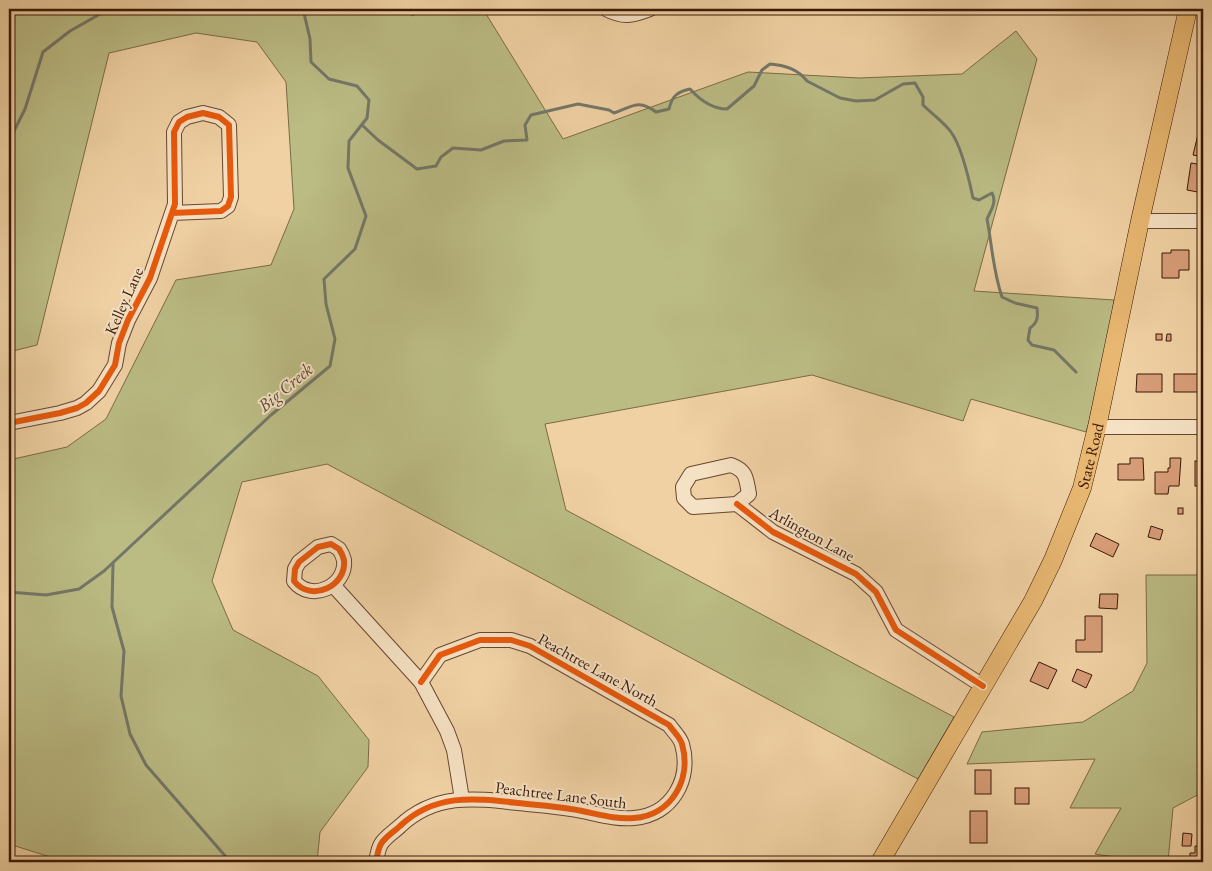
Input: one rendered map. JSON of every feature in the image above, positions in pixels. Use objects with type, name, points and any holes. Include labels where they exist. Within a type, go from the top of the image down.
[{"type":"main road","name":"State Road","points":[[880,862],[1033,600],[1053,560],[1082,488],[1188,9]]},
{"type":"street","points":[[606,9],[616,14],[628,15],[650,9]]},
{"type":"street","name":"Kelley Lane","points":[[9,423],[77,408],[86,403],[99,391],[116,365],[119,343],[128,320],[150,278],[175,204],[174,132],[179,122],[187,117],[203,113],[219,117],[229,125],[231,197],[228,206],[221,211],[172,213]]},
{"type":"street","points":[[1140,221],[1203,221]]},
{"type":"street","points":[[1097,427],[1203,427]]},
{"type":"street","points":[[731,465],[741,469],[746,478],[748,494],[738,504],[693,507],[684,498],[683,487],[691,474],[731,465]]},
{"type":"street","name":"Arlington Lane","points":[[738,504],[773,532],[856,574],[876,592],[896,630],[983,686]]},
{"type":"street","points":[[333,585],[421,682],[447,731],[454,750],[462,799]]},
{"type":"street","name":"Peachtree Lane North","points":[[421,682],[440,655],[480,640],[511,640],[530,646],[669,725],[682,742],[685,768]]},
{"type":"street","name":"Peachtree Lane South","points":[[376,862],[381,844],[411,816],[437,803],[462,799],[486,799],[571,809],[615,818],[635,818],[654,814],[670,802],[682,783],[685,768]]},
{"type":"green space","points":[[9,9],[409,9],[412,16],[424,9],[483,9],[563,139],[748,72],[859,78],[962,74],[1016,31],[1037,59],[974,291],[1114,300],[1106,368],[1086,432],[971,399],[963,421],[812,375],[545,424],[566,510],[954,717],[918,779],[327,464],[242,482],[212,581],[233,630],[318,676],[369,740],[368,767],[320,832],[317,862],[66,862],[9,844],[9,460],[67,447],[106,419],[176,280],[271,265],[294,209],[286,82],[257,42],[196,33],[109,53],[37,345],[9,352]]},
{"type":"green space","points":[[1146,575],[1203,575],[1203,792],[1173,808],[1168,862],[1146,862],[1095,854],[1121,808],[1070,808],[1095,759],[967,764],[982,732],[1083,722],[1133,691],[1147,663]]},
{"type":"building","points":[[1199,130],[1203,131],[1203,157],[1193,155]]},
{"type":"building","points":[[1191,163],[1203,165],[1203,193],[1187,190]]},
{"type":"building","points":[[1171,250],[1189,250],[1189,270],[1179,270],[1179,278],[1162,278],[1162,253],[1171,253]]},
{"type":"building","points":[[1198,253],[1203,253],[1203,279],[1198,279]]},
{"type":"building","points":[[1156,334],[1162,334],[1162,340],[1156,340]]},
{"type":"building","points":[[1167,334],[1171,334],[1171,341],[1166,341]]},
{"type":"building","points":[[1137,374],[1162,374],[1162,392],[1136,392]]},
{"type":"building","points":[[1174,374],[1200,374],[1200,392],[1174,392]]},
{"type":"building","points":[[1130,458],[1143,458],[1144,480],[1118,480],[1118,464],[1130,464]]},
{"type":"building","points":[[1170,458],[1181,458],[1179,486],[1169,486],[1168,494],[1155,494],[1155,472],[1168,472]]},
{"type":"building","points":[[1195,461],[1203,461],[1203,486],[1195,486]]},
{"type":"building","points":[[1178,508],[1183,508],[1183,514],[1178,514]]},
{"type":"building","points":[[1151,526],[1163,530],[1160,540],[1148,537]]},
{"type":"building","points":[[1096,533],[1119,544],[1113,557],[1090,546]]},
{"type":"building","points":[[1100,594],[1118,594],[1117,609],[1099,608]]},
{"type":"building","points":[[1085,616],[1102,616],[1102,652],[1076,652],[1076,640],[1085,640]]},
{"type":"building","points":[[1039,662],[1057,670],[1048,689],[1030,681]]},
{"type":"building","points":[[1077,669],[1092,675],[1086,688],[1072,681]]},
{"type":"building","points":[[975,770],[991,770],[991,794],[975,794]]},
{"type":"building","points":[[1015,788],[1029,788],[1029,804],[1015,804]]},
{"type":"building","points":[[970,811],[987,811],[987,843],[970,843]]},
{"type":"building","points":[[1183,833],[1192,834],[1191,846],[1182,846]]},
{"type":"building","points":[[1202,844],[1203,862],[1195,862],[1195,859],[1190,859],[1190,853],[1195,853],[1195,846],[1202,846]]},
{"type":"waterway","name":"Big Creek","points":[[9,141],[25,109],[43,52],[70,31],[109,9]]},
{"type":"waterway","name":"Big Creek","points":[[9,592],[46,595],[79,589],[104,571],[271,415],[330,366],[335,339],[326,304],[324,279],[355,249],[366,216],[348,168],[349,141],[367,118],[369,100],[357,86],[329,79],[311,62],[310,39],[303,9]]},
{"type":"waterway","points":[[362,125],[378,140],[417,169],[436,166],[441,157],[453,148],[481,150],[504,141],[527,140],[525,125],[531,115],[578,104],[609,110],[614,113],[631,106],[640,105],[656,112],[669,109],[676,95],[690,89],[707,103],[727,109],[754,86],[762,70],[770,64],[790,68],[807,81],[840,98],[856,101],[875,100],[903,84],[915,83],[923,97],[923,105],[945,125],[955,138],[965,164],[973,198],[979,200],[992,193],[993,206],[987,219],[1002,297],[1015,303],[1037,308],[1037,319],[1030,328],[1028,340],[1032,345],[1054,350],[1076,372]]},
{"type":"waterway","points":[[113,563],[112,607],[124,651],[121,696],[130,734],[146,765],[227,858]]},
{"type":"cycle path","points":[[9,423],[77,408],[86,403],[99,391],[115,365],[119,343],[128,320],[150,278],[175,204],[174,132],[179,122],[187,117],[203,113],[219,117],[229,125],[231,197],[228,206],[221,211],[172,213]]},
{"type":"cycle path","points":[[737,504],[773,532],[856,574],[876,592],[896,630],[983,686]]},
{"type":"cycle path","points":[[331,544],[339,549],[344,560],[340,577],[334,584],[318,591],[309,591],[301,587],[294,581],[295,569],[299,562],[318,547],[331,544]]},
{"type":"cycle path","points":[[376,862],[380,846],[387,837],[413,815],[441,803],[456,800],[486,800],[579,810],[618,818],[634,818],[659,810],[669,802],[681,782],[684,770],[682,744],[669,725],[530,646],[511,640],[480,640],[440,655],[421,682]]}]
